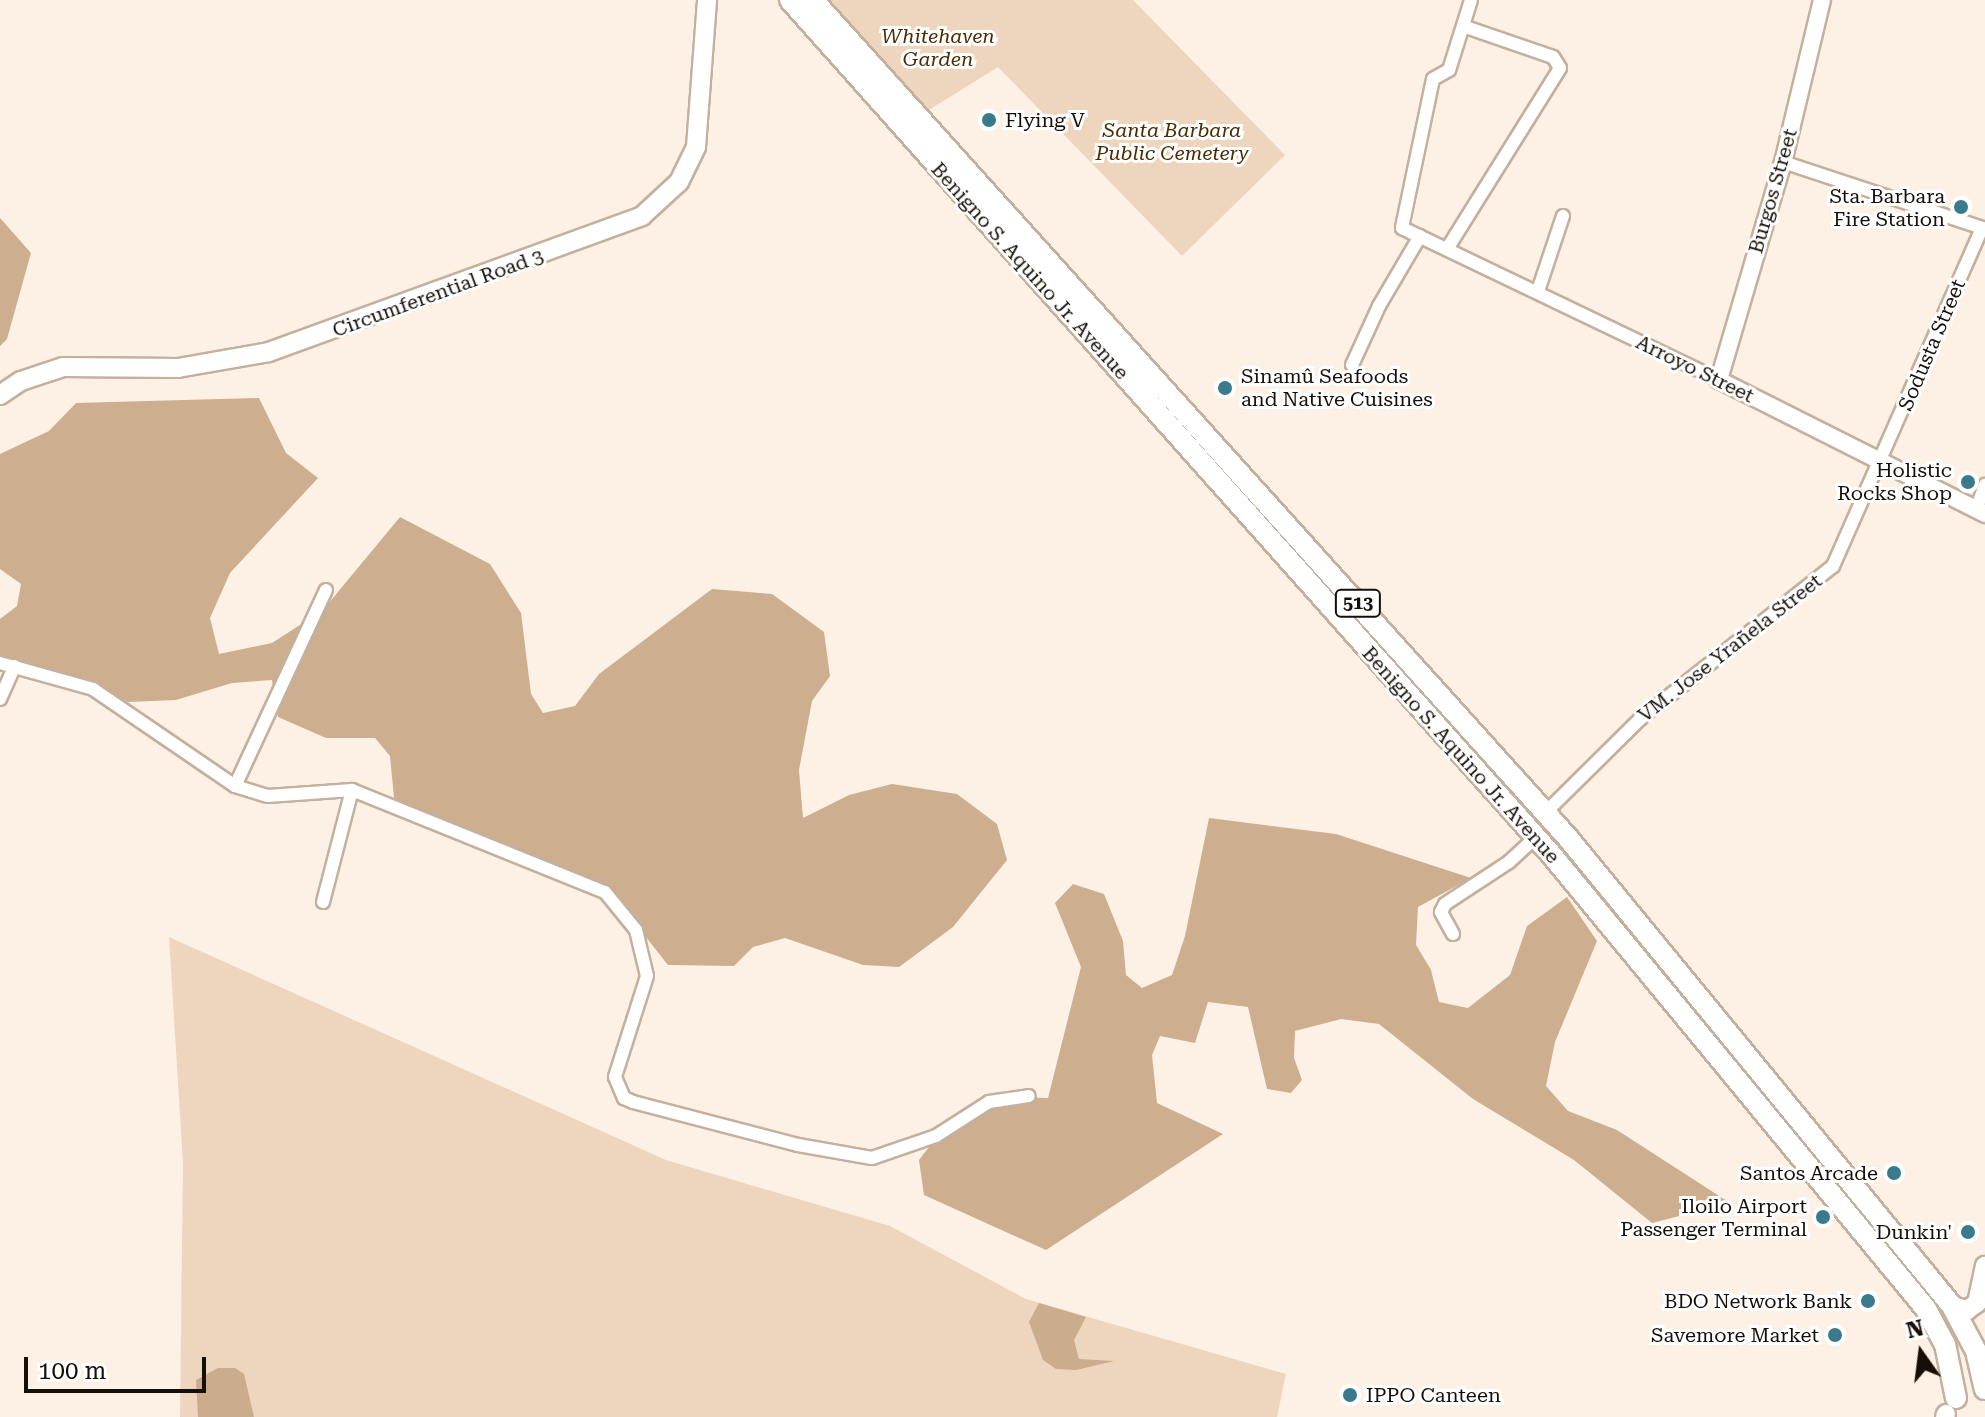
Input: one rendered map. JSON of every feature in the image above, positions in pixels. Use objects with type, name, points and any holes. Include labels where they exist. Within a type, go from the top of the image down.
[{"type":"main road","name":"Circumferential Road 3","points":[[0,395],[21,381],[63,367],[178,368],[269,352],[642,216],[679,182],[696,147],[707,0]]},
{"type":"main road","name":"Benigno S. Aquino Jr. Avenue","points":[[790,0],[1535,838],[1933,1318],[1945,1344],[1948,1412]]},
{"type":"main road","name":"Benigno S. Aquino Jr. Avenue","points":[[813,0],[1546,812],[1952,1306],[1984,1374]]},
{"type":"main road","points":[[1270,541],[1289,525]]},
{"type":"main road","points":[[1865,1239],[1883,1224]]},
{"type":"main road","points":[[1952,1306],[1967,1310],[1977,1303],[1985,1266]]},
{"type":"main road","points":[[1948,1412],[1971,1393],[1985,1397]]},
{"type":"street","points":[[1447,249],[1560,68],[1553,57],[1463,26],[1471,0]]},
{"type":"street","name":"Burgos Street","points":[[1719,380],[1783,162],[1822,0]]},
{"type":"street","name":"Arroyo Street","points":[[1463,26],[1449,70],[1433,79],[1402,228],[1538,291],[1980,512]]},
{"type":"street","points":[[1783,162],[1984,228]]},
{"type":"street","points":[[1538,291],[1563,216]]},
{"type":"street","name":"Sodusta Street","points":[[1882,463],[1984,228]]},
{"type":"street","points":[[1352,365],[1420,236]]},
{"type":"street","name":"VM. Jose Yrañela Street","points":[[1546,812],[1640,719],[1833,566],[1882,463]]},
{"type":"street","points":[[1980,512],[1985,485]]},
{"type":"street","points":[[235,786],[326,590]]},
{"type":"street","points":[[0,663],[93,689],[235,786],[268,796],[352,790],[605,892],[623,910],[636,930],[647,976],[615,1077],[624,1098],[633,1102],[798,1145],[872,1158],[936,1136],[989,1102],[1029,1096]]},
{"type":"street","points":[[0,699],[15,666]]},
{"type":"street","points":[[323,902],[352,790]]},
{"type":"street","points":[[1453,934],[1441,912],[1445,904],[1509,862],[1535,838]]},
{"type":"green space","name":"Santa Barbara Public Cemetery","points":[[826,0],[1133,0],[1285,155],[1182,256],[998,67],[929,110]]},
{"type":"green space","points":[[169,937],[666,1160],[890,1226],[1026,1299],[1286,1374],[1277,1417],[180,1417],[183,1163]]},
{"type":"shaded area","points":[[0,218],[31,253],[7,339],[0,346]]},
{"type":"shaded area","points":[[259,398],[286,453],[318,478],[230,573],[210,618],[219,654],[272,643],[323,610],[400,517],[490,564],[521,613],[531,694],[543,713],[575,706],[599,674],[712,589],[772,594],[824,632],[830,676],[812,701],[799,770],[803,818],[849,795],[892,784],[957,794],[997,824],[1007,860],[953,927],[899,967],[863,965],[785,938],[753,947],[734,966],[668,965],[612,894],[395,808],[390,756],[375,738],[326,738],[278,717],[272,680],[232,683],[176,700],[128,702],[91,682],[0,663],[0,619],[17,606],[21,584],[0,569],[0,454],[49,431],[76,403]]},
{"type":"shaded area","points":[[1209,818],[1336,834],[1471,878],[1418,907],[1416,945],[1431,970],[1439,1002],[1468,1008],[1510,975],[1527,926],[1567,897],[1597,941],[1555,1042],[1546,1086],[1568,1111],[1617,1130],[1730,1203],[1652,1223],[1574,1160],[1473,1099],[1379,1024],[1341,1019],[1295,1031],[1294,1058],[1302,1080],[1291,1093],[1267,1089],[1248,1007],[1208,1002],[1195,1043],[1160,1036],[1152,1055],[1157,1103],[1223,1134],[1046,1250],[924,1195],[919,1160],[945,1126],[998,1097],[1048,1098],[1081,967],[1055,903],[1073,884],[1104,894],[1123,941],[1126,975],[1142,988],[1172,975],[1185,936]]},
{"type":"shaded area","points":[[1039,1303],[1086,1317],[1074,1340],[1079,1359],[1114,1361],[1076,1370],[1056,1369],[1043,1360],[1029,1322]]},
{"type":"shaded area","points":[[218,1368],[235,1368],[244,1374],[254,1417],[198,1417],[196,1380]]},
{"type":"place","name":"Flying V","points":[[989,120]]},
{"type":"place","name":"Sta. Barbara Fire Station","points":[[1961,207]]},
{"type":"place","name":"Sinamû Seafoods and Native Cuisines","points":[[1225,388]]},
{"type":"place","name":"Holistic Rocks Shop","points":[[1968,482]]},
{"type":"place","name":"Santos Arcade","points":[[1894,1173]]},
{"type":"place","name":"Iloilo Airport Passenger Terminal","points":[[1823,1217]]},
{"type":"place","name":"Dunkin'","points":[[1968,1232]]},
{"type":"place","name":"BDO Network Bank","points":[[1868,1301]]},
{"type":"place","name":"Savemore Market","points":[[1835,1335]]},
{"type":"place","name":"IPPO Canteen","points":[[1350,1395]]},
{"type":"park label","name":"Whitehaven Garden","points":[[938,48]]}]
